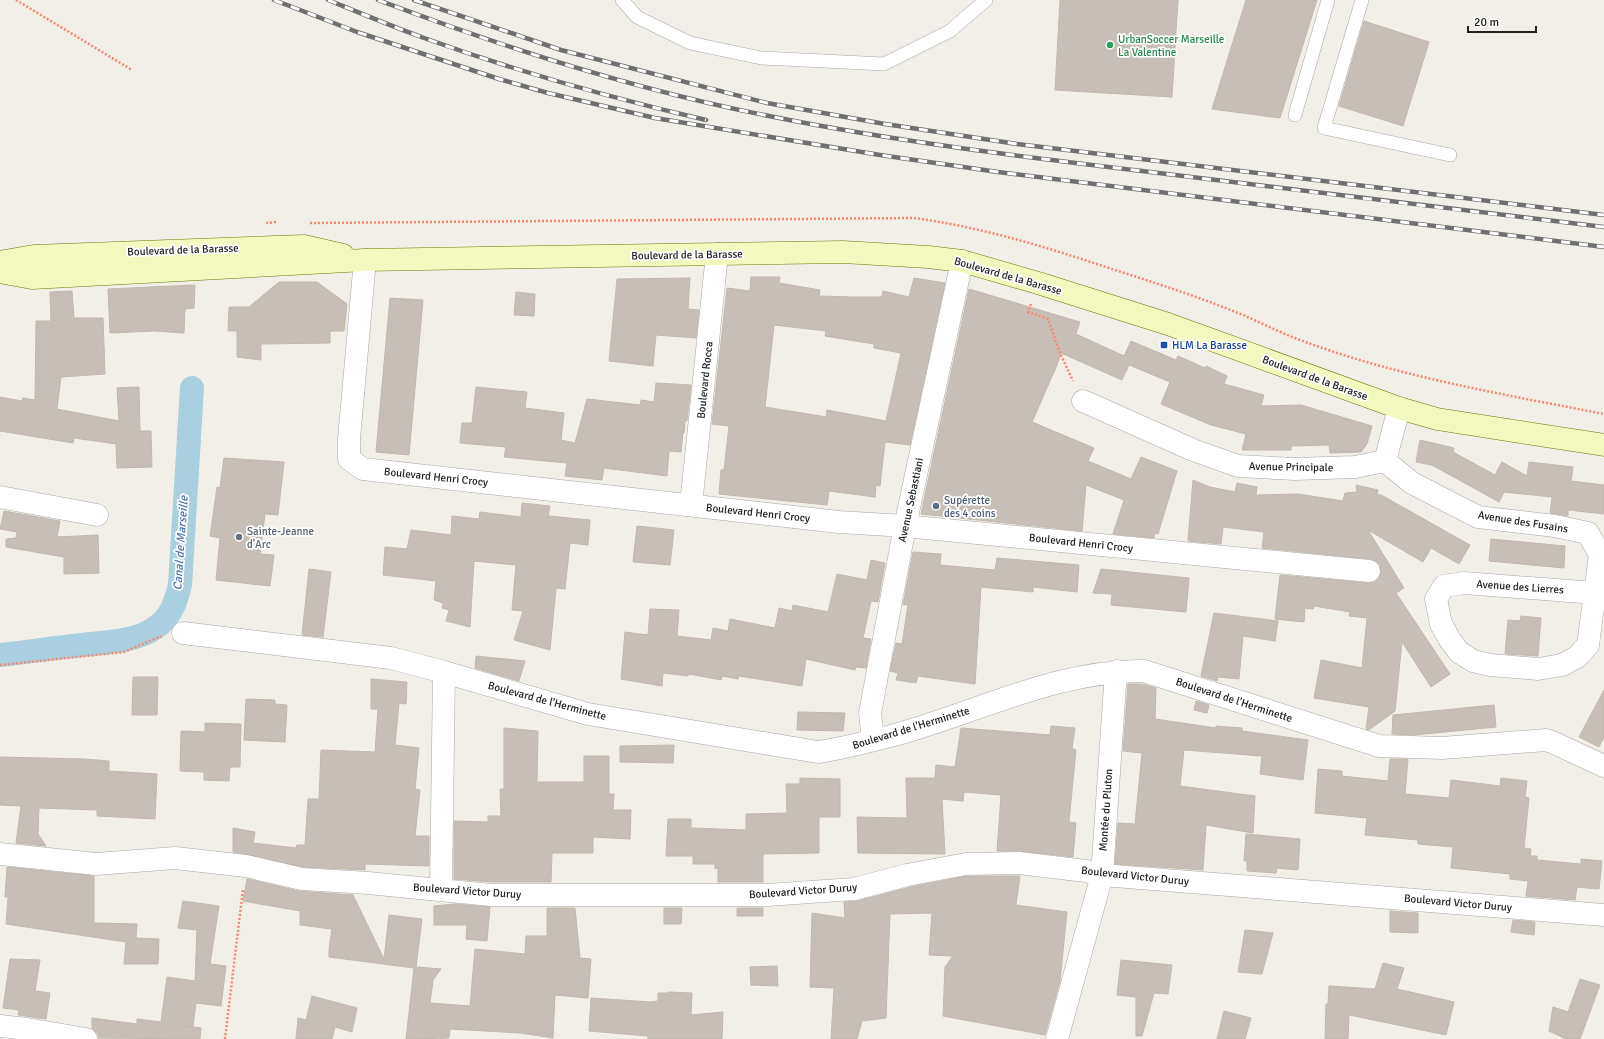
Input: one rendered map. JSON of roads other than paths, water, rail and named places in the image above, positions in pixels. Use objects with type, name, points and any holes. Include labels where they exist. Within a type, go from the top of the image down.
[{"type":"main road","name":"Boulevard de la Barasse","points":[[0,262],[34,256],[304,246],[365,260]]},
{"type":"main road","name":"Boulevard de la Barasse","points":[[0,272],[32,278],[365,260],[843,252],[928,257],[962,261],[1168,324],[1399,408],[1438,419],[1604,445]]},
{"type":"street","name":"Boulevard Rocca","points":[[691,505],[717,254]]},
{"type":"street","name":"Boulevard Henri Crocy","points":[[365,260],[349,439],[349,459],[363,469],[839,522],[905,526],[1369,571]]},
{"type":"street","name":"Avenue Sebastiani","points":[[873,740],[870,714],[905,526],[962,261]]},
{"type":"street","name":"Avenue Principale","points":[[1083,401],[1193,450],[1238,466],[1295,469],[1355,467],[1385,461]]},
{"type":"street","points":[[1385,461],[1399,408]]},
{"type":"street","name":"Avenue des Fusains","points":[[1385,461],[1412,483],[1478,517],[1555,526],[1588,533],[1600,555],[1595,593]]},
{"type":"street","points":[[0,497],[97,515]]},
{"type":"street","name":"Avenue des Lierres","points":[[1464,583],[1595,593],[1588,645],[1577,657],[1562,665],[1538,669],[1490,665],[1473,661],[1459,652],[1441,624],[1436,599],[1444,586],[1464,583]]},
{"type":"street","name":"Boulevard de l'Herminette","points":[[183,633],[391,658],[588,714],[818,752],[848,747],[898,734],[1034,688],[1116,671],[1144,671],[1379,746],[1442,748],[1546,740],[1604,766]]},
{"type":"street","name":"Montée du Pluton","points":[[1058,1039],[1102,875],[1116,671]]},
{"type":"street","points":[[441,889],[444,672]]},
{"type":"street","name":"Boulevard Victor Duruy","points":[[0,854],[96,864],[174,858],[246,866],[302,879],[441,889],[491,895],[767,895],[854,889],[907,875],[966,864],[1019,863],[1086,871],[1102,875],[1604,915]]},
{"type":"street","points":[[0,1026],[86,1039]]},
{"type":"lane","points":[[622,0],[637,16],[690,43],[761,58],[884,64],[950,31],[986,0]]},
{"type":"lane","points":[[1295,115],[1328,0]]},
{"type":"lane","points":[[1362,0],[1324,128],[1450,155]]},
{"type":"waterway","name":"Canal de Marseille","points":[[0,655],[129,639],[147,633],[161,624],[169,614],[175,603],[180,585],[192,388]]},
{"type":"railway","points":[[274,0],[357,32],[499,79],[548,93],[655,118],[880,155],[998,172],[1604,247]]},
{"type":"railway","points":[[328,0],[412,33],[494,62],[635,103],[706,120]]},
{"type":"railway","points":[[378,0],[474,35],[620,81],[719,106],[816,125],[1002,154],[1604,227]]},
{"type":"railway","points":[[414,0],[561,50],[767,103],[885,124],[1017,144],[1604,215]]},
{"type":"place","name":"UrbanSoccer Marseille La Valentine","points":[[1110,45]]},
{"type":"place","name":"HLM La Barasse","points":[[1164,345]]},
{"type":"place","name":"Supérette des 4 coins","points":[[936,506]]},
{"type":"place","name":"Sainte-Jeanne d'Arc","points":[[239,537]]}]
